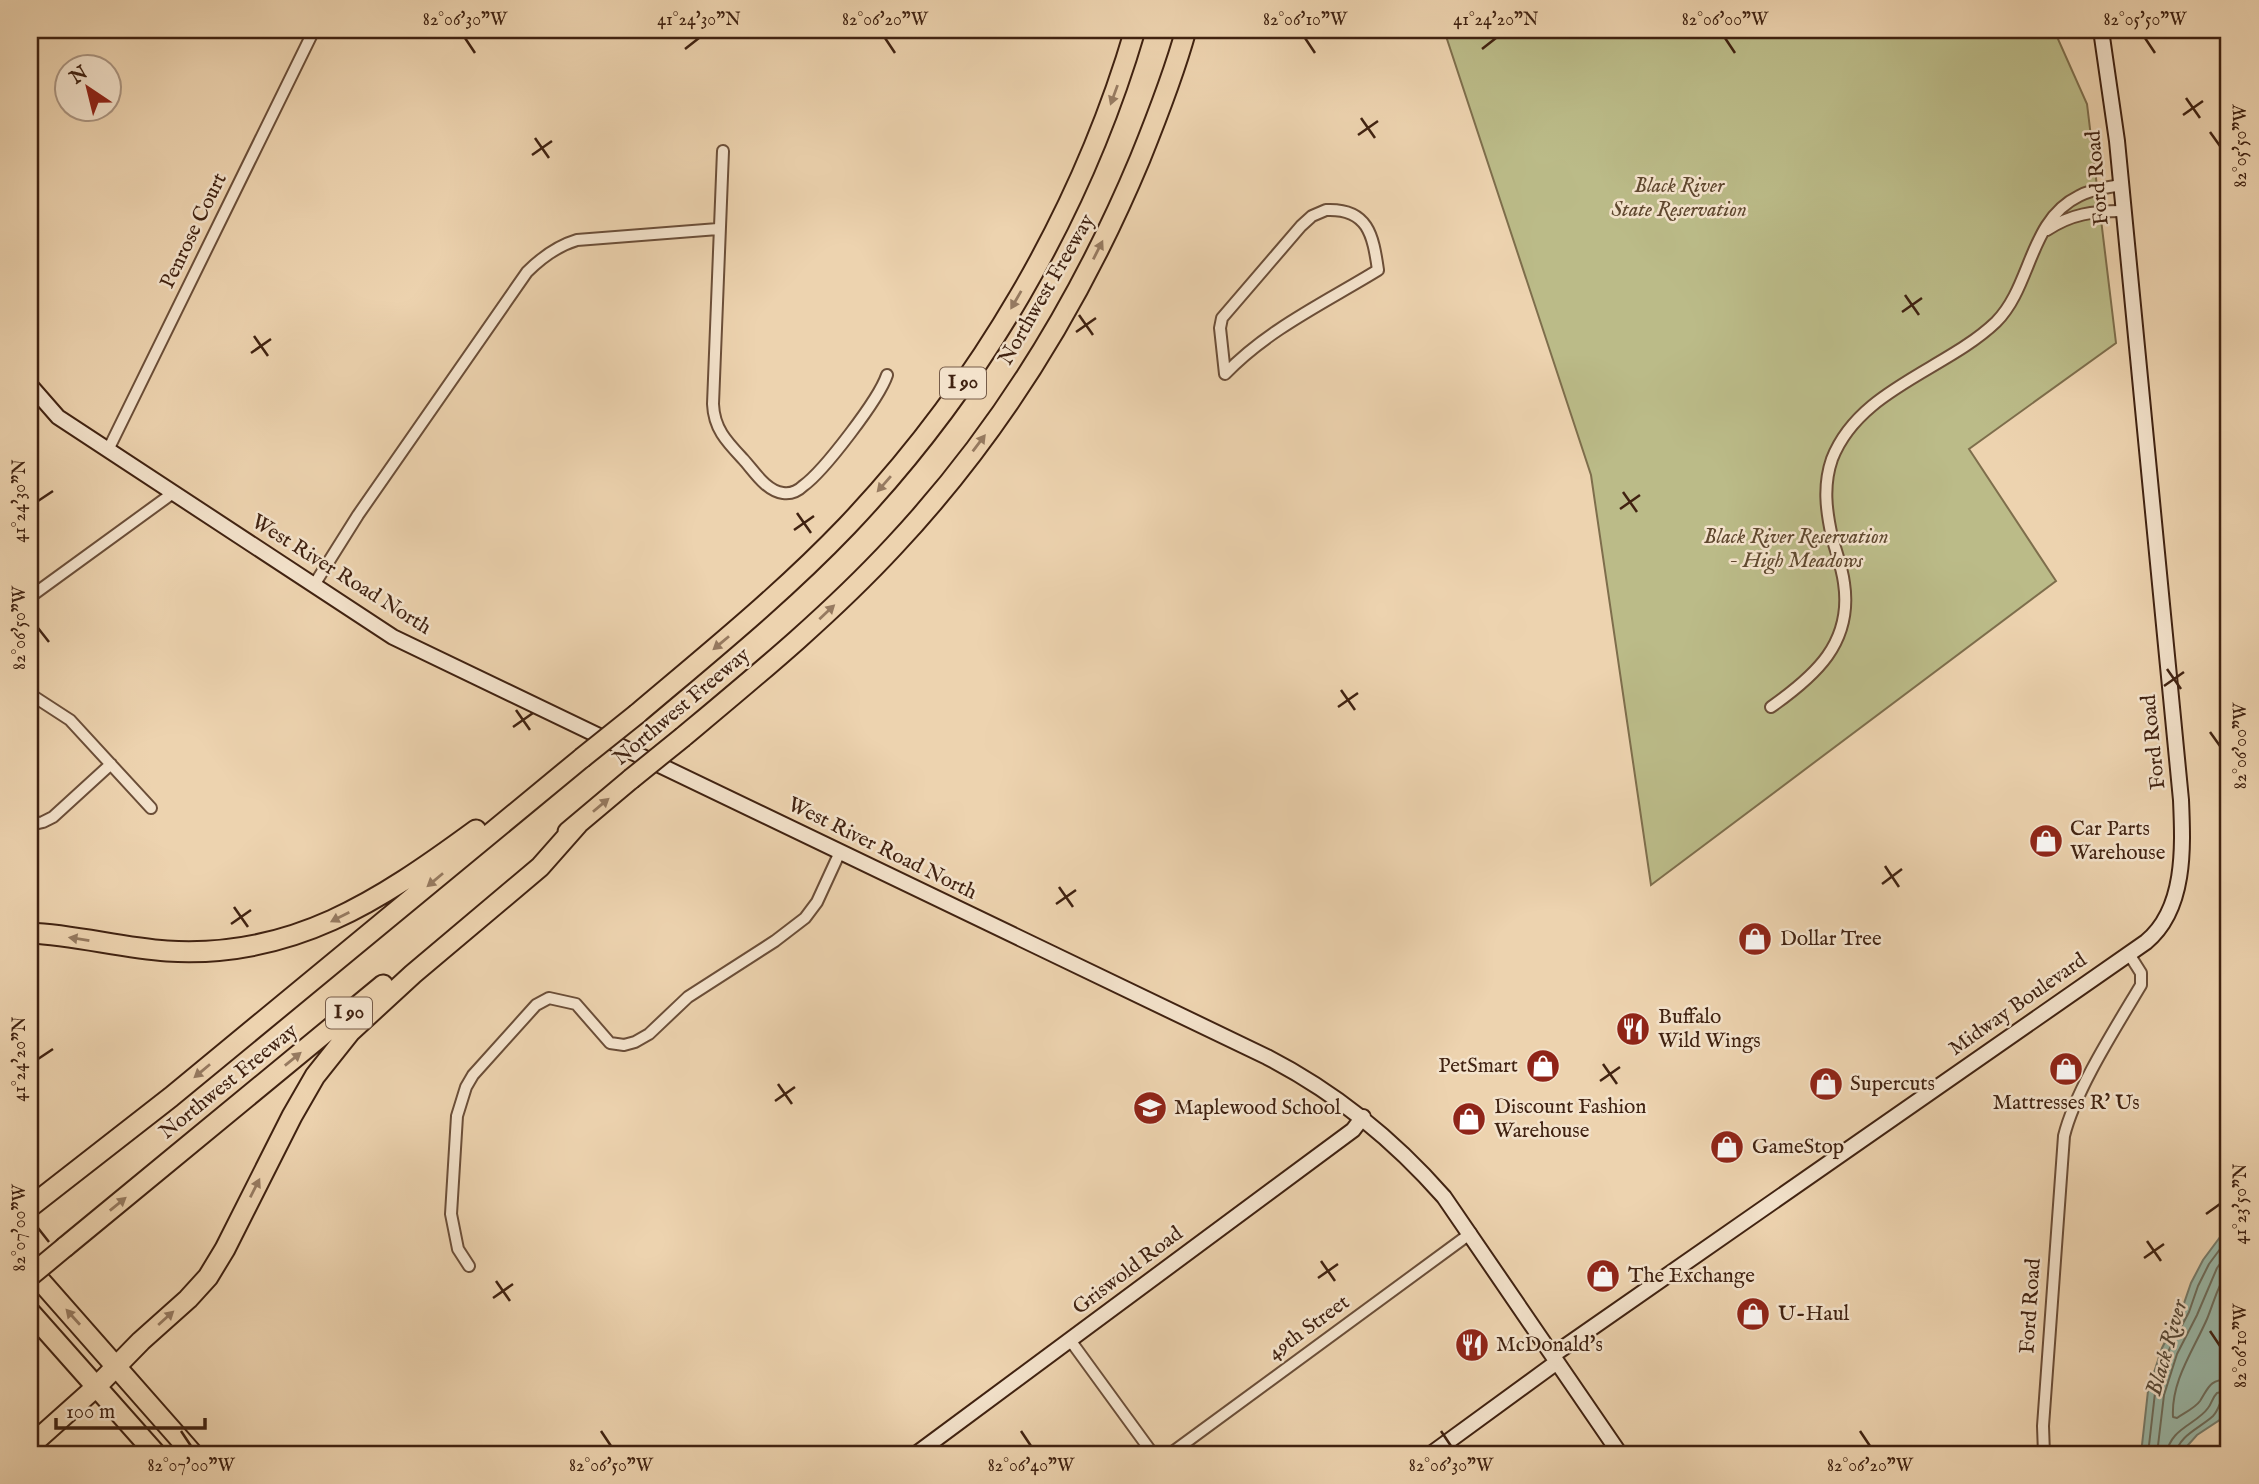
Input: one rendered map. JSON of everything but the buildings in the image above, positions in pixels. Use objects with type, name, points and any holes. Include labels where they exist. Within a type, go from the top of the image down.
[{"type":"highway","name":"Northwest Freeway","points":[[30,1207],[171,1097],[580,756],[691,668],[768,603],[848,525],[922,438],[972,372],[1041,256],[1084,169],[1135,30]]},
{"type":"highway","name":"Northwest Freeway","points":[[30,1276],[777,658],[862,579],[943,490],[1006,405],[1055,330],[1118,212],[1152,129],[1186,30]]},
{"type":"highway","points":[[30,933],[165,951],[197,952],[252,946],[304,933],[349,913],[413,873],[580,756]]},
{"type":"highway","points":[[30,1446],[96,1387],[208,1277],[315,1076],[350,1032],[413,974],[540,867],[578,824]]},
{"type":"highway","points":[[30,1269],[194,1454]]},
{"type":"highway","points":[[30,1312],[156,1454]]},
{"type":"street","name":"Penrose Court","points":[[108,450],[314,30]]},
{"type":"street","name":"Ford Road","points":[[2044,1454],[2043,1426],[2064,1136],[2089,1077],[2141,985],[2141,973],[2129,954],[2157,932],[2168,914],[2180,870],[2183,834],[2111,90],[2101,30]]},
{"type":"street","points":[[723,151],[718,229],[715,421],[728,443],[766,484],[784,493],[792,492],[806,485],[865,413],[887,375]]},
{"type":"street","points":[[1771,707],[1814,674],[1841,629],[1844,585],[1829,523],[1826,492],[1829,470],[1844,436],[1864,412],[1983,333],[2001,317],[2023,279],[2042,234],[2059,211],[2079,195],[2120,185]]},
{"type":"street","points":[[1326,210],[1336,210],[1360,218],[1371,236],[1378,270],[1264,338],[1244,354],[1225,374],[1220,328],[1228,309],[1312,216],[1326,210]]},
{"type":"street","points":[[2042,234],[2074,215],[2091,211],[2122,211]]},
{"type":"street","points":[[314,585],[359,515],[527,272],[538,261],[563,244],[577,240],[718,229]]},
{"type":"street","name":"West River Road North","points":[[30,385],[58,417],[393,637],[1268,1057],[1331,1094],[1363,1117],[1414,1163],[1444,1197],[1620,1454]]},
{"type":"street","points":[[30,597],[173,493]]},
{"type":"street","points":[[30,694],[70,720],[151,808]]},
{"type":"street","points":[[30,825],[53,817],[111,764]]},
{"type":"street","points":[[469,1266],[458,1249],[451,1214],[457,1116],[466,1087],[490,1054],[536,1005],[549,998],[576,1003],[610,1043],[624,1045],[649,1034],[688,997],[775,941],[805,918],[817,902],[840,852]]},
{"type":"street","name":"Midway Boulevard","points":[[1438,1452],[1555,1358],[2129,954]]},
{"type":"street","name":"Griswold Road","points":[[916,1454],[1353,1130],[1363,1117]]},
{"type":"street","name":"49th Street","points":[[1170,1454],[1471,1233]]},
{"type":"street","points":[[1070,1340],[1153,1454]]},
{"type":"green space","points":[[1444,30],[2054,30],[2087,104],[2116,343],[1969,449],[2056,581],[1651,885],[1591,475]]},
{"type":"water","name":"Black River","points":[[2229,1225],[2229,1398],[2221,1419],[2197,1435],[2180,1454],[2141,1454],[2148,1391],[2162,1348],[2203,1260]]},
{"type":"place","name":"Car Parts Warehouse","points":[[2046,841]]},
{"type":"place","name":"Dollar Tree","points":[[1755,939]]},
{"type":"place","name":"Buffalo Wild Wings","points":[[1633,1029]]},
{"type":"place","name":"PetSmart","points":[[1543,1066]]},
{"type":"place","name":"Mattresses R' Us","points":[[2066,1069]]},
{"type":"place","name":"Supercuts","points":[[1826,1084]]},
{"type":"place","name":"Maplewood School","points":[[1150,1108]]},
{"type":"place","name":"Discount Fashion Warehouse","points":[[1469,1119]]},
{"type":"place","name":"GameStop","points":[[1727,1147]]},
{"type":"place","name":"The Exchange","points":[[1603,1276]]},
{"type":"place","name":"U-Haul","points":[[1753,1314]]},
{"type":"place","name":"McDonald's","points":[[1472,1345]]},
{"type":"park label","name":"Black River State Reservation","points":[[1679,198]]},
{"type":"park label","name":"Black River Reservation - High Meadows","points":[[1796,549]]}]
